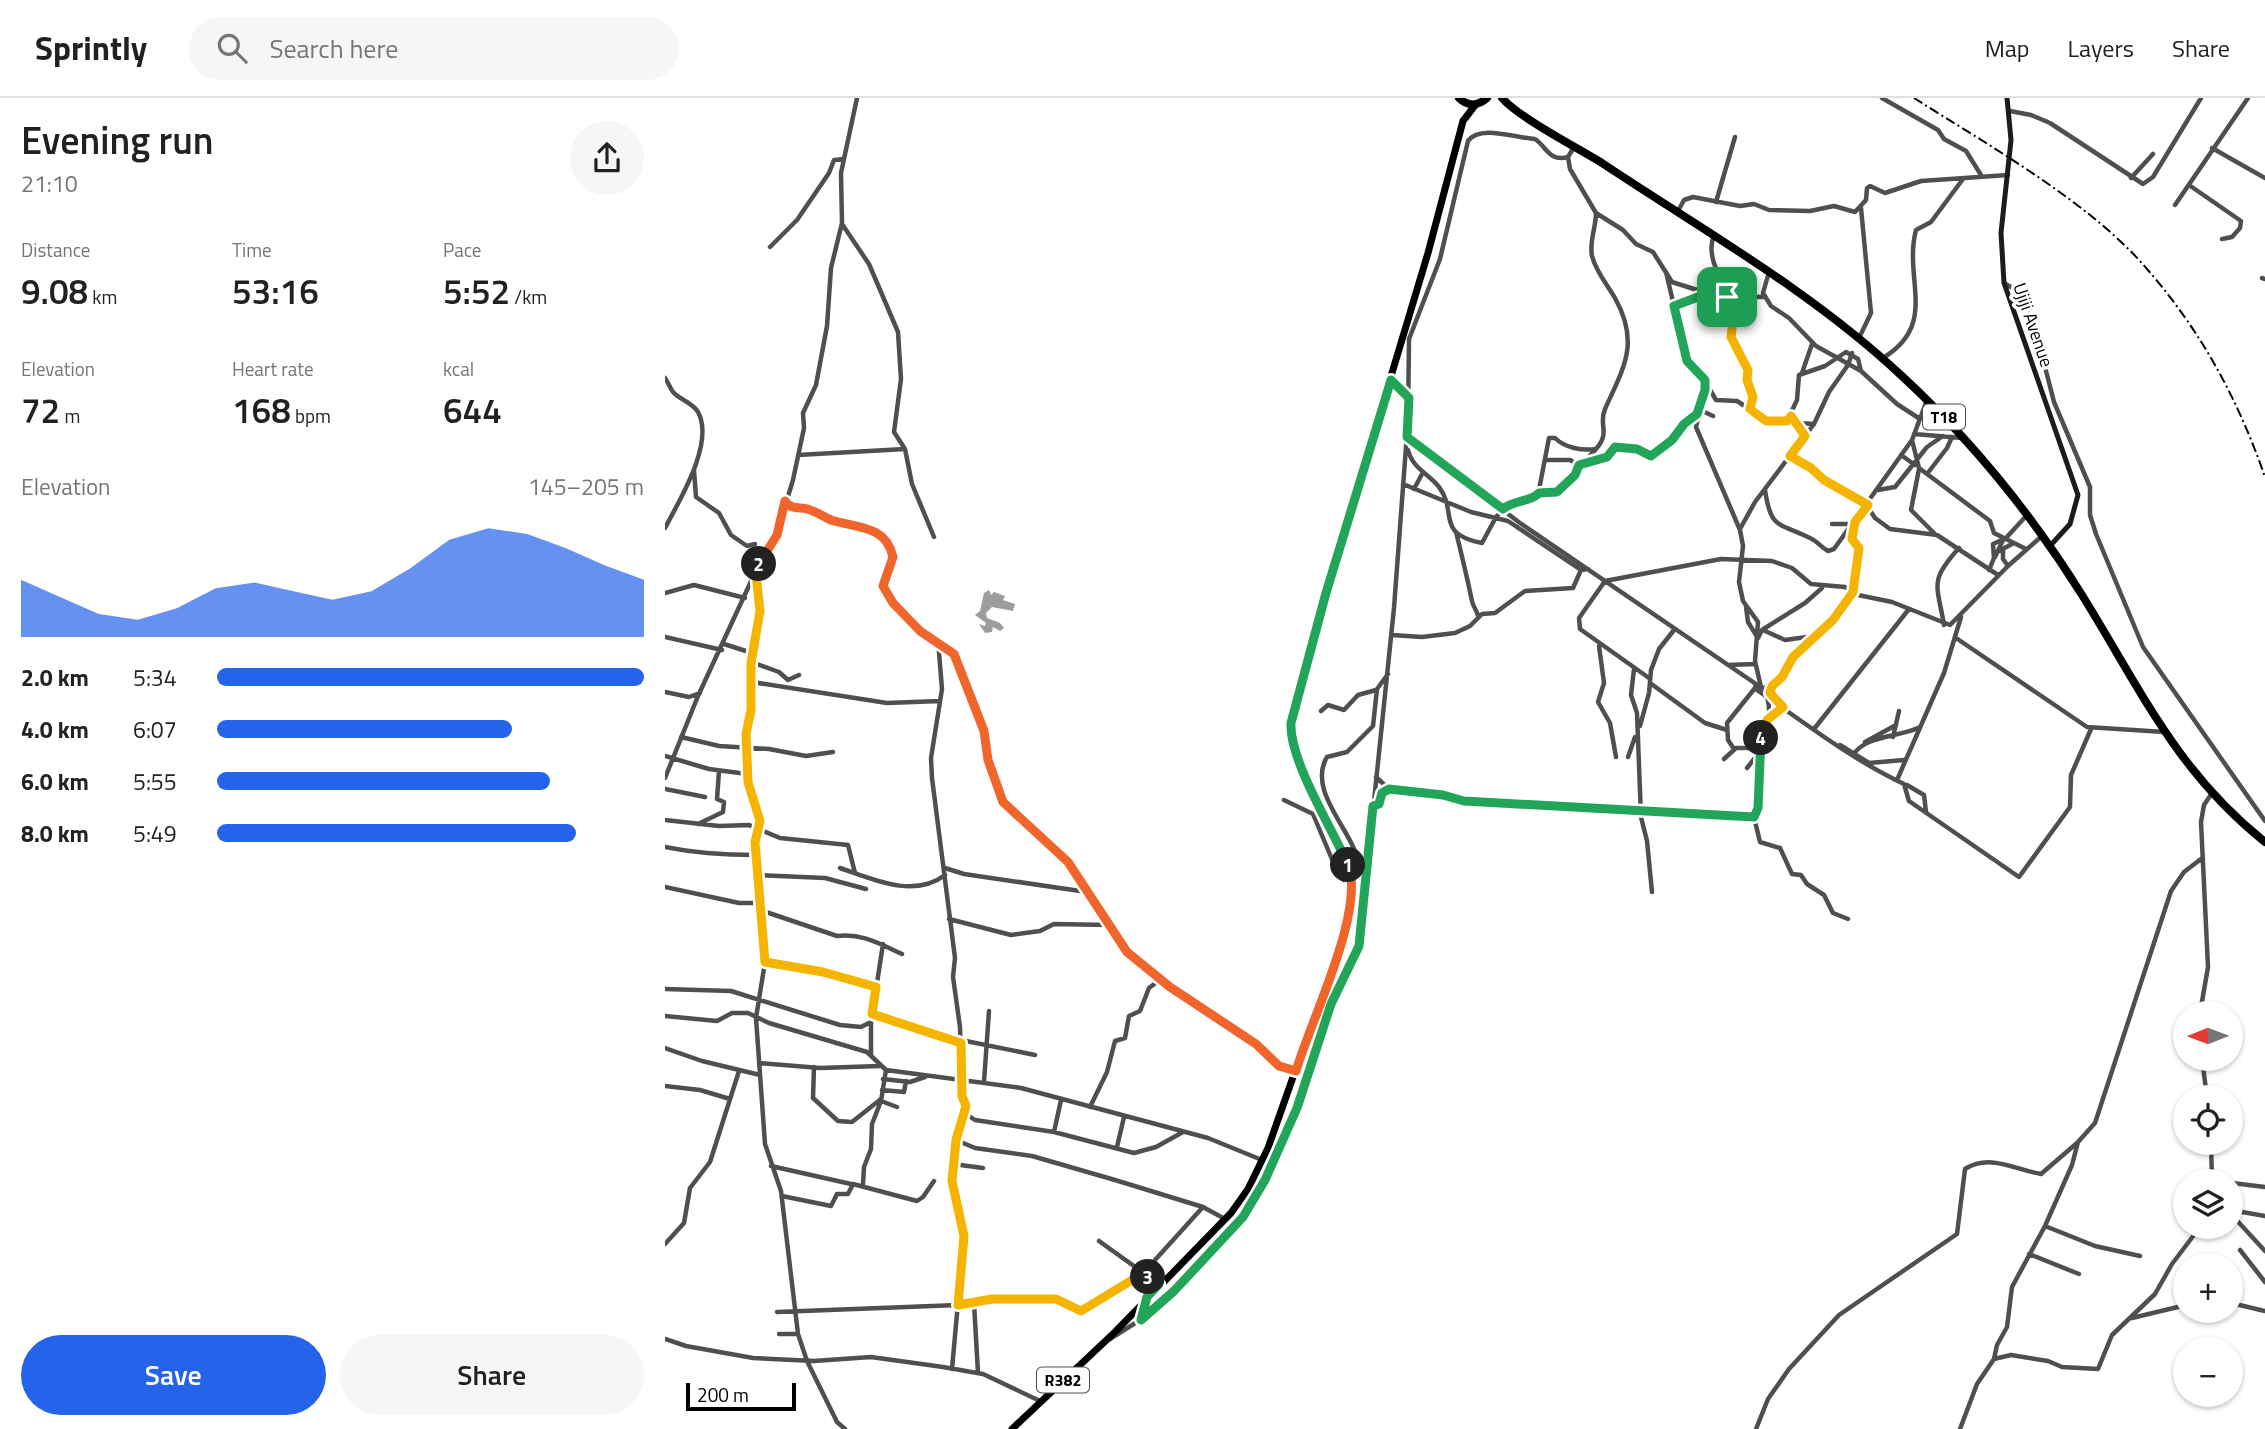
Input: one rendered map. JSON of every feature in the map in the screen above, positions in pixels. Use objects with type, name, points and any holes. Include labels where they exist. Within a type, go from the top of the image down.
[{"type":"highway","name":"R382","points":[[1458,98],[1468,104],[1481,102]]},
{"type":"highway","name":"T18","points":[[1502,98],[1769,272],[1859,339],[1927,400],[1963,438],[2042,535],[2164,732],[2213,793],[2265,842]]},
{"type":"highway","name":"T18","points":[[1481,102],[1496,101],[1511,106]]},
{"type":"main road","name":"R382","points":[[1012,1429],[1106,1340],[1224,1219],[1248,1189],[1263,1160],[1342,938],[1350,908],[1352,886],[1347,863],[1298,759],[1290,734],[1291,723],[1463,121],[1458,98]]},
{"type":"main road","name":"Ujiji Avenue","points":[[2007,98],[2010,111],[2008,175],[2000,244],[2004,283],[2077,488],[2077,503],[2070,524],[2049,545]]},
{"type":"main road","name":"R382","points":[[1463,121],[1481,102]]},
{"type":"street","points":[[665,778],[700,692],[756,572],[777,535],[804,428],[803,411],[819,374],[827,326],[831,268],[842,223],[839,187],[857,98]]},
{"type":"street","points":[[1882,98],[1938,130],[1966,151],[1981,176]]},
{"type":"street","points":[[2010,111],[2031,115],[2050,124],[2143,184],[2150,181],[2201,98]]},
{"type":"street","points":[[2175,205],[2247,98]]},
{"type":"street","points":[[1106,1340],[1141,1320],[1229,1234],[1265,1180],[1297,1108],[1334,997],[1359,946],[1364,874],[1392,635],[1407,437],[1409,339],[1440,259],[1470,138],[1481,132],[1535,139],[1550,155],[1568,157]]},
{"type":"street","points":[[1716,203],[1735,137]]},
{"type":"street","points":[[1575,146],[1568,157],[1570,169],[1596,213],[1623,230],[1636,244],[1653,252],[1668,279],[1676,285],[1706,294],[1764,297]]},
{"type":"street","points":[[2212,148],[2265,178]]},
{"type":"street","points":[[2131,178],[2153,154]]},
{"type":"street","points":[[770,247],[797,220],[829,173],[834,160],[844,159]]},
{"type":"street","points":[[1677,213],[1689,197],[1716,203],[1804,211],[1835,206],[1855,212],[1866,198],[1867,188],[1870,186],[1885,193],[1917,182],[2008,175]]},
{"type":"street","points":[[1882,358],[1905,339],[1915,319],[1917,306],[1911,252],[1916,230],[1931,222],[1963,179]]},
{"type":"street","points":[[2189,185],[2241,220],[2240,228],[2232,237],[2222,239]]},
{"type":"street","points":[[1859,339],[1871,313],[1860,207]]},
{"type":"street","points":[[1587,462],[1605,438],[1604,412],[1622,378],[1629,334],[1619,306],[1593,257],[1596,213]]},
{"type":"street","points":[[842,223],[869,264],[900,339],[901,393],[894,432],[905,449],[912,484],[934,537]]},
{"type":"street","points":[[1714,236],[1711,254],[1734,313],[1731,337],[1748,370],[1747,380],[1753,397],[1750,409]]},
{"type":"street","points":[[1666,272],[1687,361],[1706,383],[1716,400],[1737,401],[1766,421],[1791,419],[1814,424]]},
{"type":"street","points":[[1769,272],[1763,287],[1764,297],[1812,343],[1861,371],[1897,404],[1920,419]]},
{"type":"street","points":[[2004,283],[2019,292],[2036,332],[2055,402],[2090,486],[2092,522],[2135,630],[2150,659],[2202,728],[2265,821]]},
{"type":"street","points":[[1674,306],[1706,294]]},
{"type":"street","points":[[1802,373],[1810,357],[1812,343]]},
{"type":"street","points":[[1791,419],[1797,400],[1797,377],[1802,373],[1825,366],[1842,353],[1851,353],[1860,362],[1861,371]]},
{"type":"street","points":[[1740,530],[1765,490],[1814,424],[1829,392],[1848,365],[1851,353]]},
{"type":"street","points":[[665,378],[673,392],[695,408],[700,416],[702,435],[685,492],[665,528]]},
{"type":"street","points":[[1391,380],[1409,398]]},
{"type":"street","points":[[1706,383],[1698,412],[1697,430],[1740,530],[1739,582],[1748,622],[1756,638]]},
{"type":"street","points":[[1765,490],[1765,504],[1775,521],[1792,533],[1811,538],[1828,551],[1834,549],[1913,439],[1927,400]]},
{"type":"street","points":[[1698,412],[1713,416]]},
{"type":"street","points":[[1539,493],[1557,492],[1575,475],[1579,465],[1607,457],[1617,446],[1637,449],[1651,456],[1672,440],[1698,412]]},
{"type":"street","points":[[1791,419],[1805,436]]},
{"type":"street","points":[[1913,439],[1943,436],[1963,438]]},
{"type":"street","points":[[1924,533],[1910,503],[1917,466],[1920,457],[1931,443],[1943,436]]},
{"type":"street","points":[[1407,437],[1503,509],[1871,769],[1916,788],[1924,795],[1926,813]]},
{"type":"street","points":[[1456,532],[1482,543],[1496,517],[1510,503],[1535,498],[1539,493],[1547,460],[1547,440],[1552,437],[1567,448],[1596,449]]},
{"type":"street","points":[[1927,474],[1952,437]]},
{"type":"street","points":[[1913,439],[1920,457]]},
{"type":"street","points":[[1913,439],[1917,466]]},
{"type":"street","points":[[1406,446],[1422,474],[1437,485],[1446,500],[1447,517],[1456,532],[1478,617]]},
{"type":"street","points":[[798,456],[905,449]]},
{"type":"street","points":[[1901,455],[1990,521],[1994,533],[2026,549]]},
{"type":"street","points":[[1790,456],[1811,468],[1824,480],[1868,505],[1875,518],[1890,529],[1937,535]]},
{"type":"street","points":[[1547,460],[1570,460],[1579,465]]},
{"type":"street","points":[[1878,490],[1895,487],[1917,466]]},
{"type":"street","points":[[694,469],[696,497],[719,513],[724,526],[736,540],[747,546],[755,544]]},
{"type":"street","points":[[1414,489],[1422,474]]},
{"type":"street","points":[[1403,484],[1478,514],[1515,524],[1581,570],[1589,569]]},
{"type":"street","points":[[785,501],[795,508],[807,508],[830,519],[874,530],[886,539],[893,557],[883,582],[884,588],[920,631],[938,640],[956,658],[985,734],[988,760],[1003,802],[1063,856],[1127,952],[1161,979],[1244,1035],[1279,1066],[1296,1071]]},
{"type":"street","points":[[1989,570],[2005,539],[2027,514]]},
{"type":"street","points":[[1915,517],[1998,576]]},
{"type":"street","points":[[1832,524],[1854,523]]},
{"type":"street","points":[[1768,695],[1796,653],[1837,616],[1853,592],[1859,548],[1852,539],[1854,523]]},
{"type":"street","points":[[1727,730],[1705,723],[1581,631],[1579,618],[1605,580],[1721,559],[1782,564],[1811,584],[1845,587],[1950,625],[2042,535]]},
{"type":"street","points":[[1996,555],[2014,543]]},
{"type":"street","points":[[1944,625],[1937,580],[1941,569],[1959,548]]},
{"type":"street","points":[[2003,549],[2003,559],[2008,566]]},
{"type":"street","points":[[1392,635],[1422,638],[1455,633],[1470,626],[1484,613],[1495,613],[1525,591],[1573,588],[1578,582],[1581,570]]},
{"type":"street","points":[[756,572],[760,611],[751,663],[747,774],[751,797],[760,816],[756,855],[763,911],[765,962],[756,1018],[765,1148],[782,1196],[799,1334],[807,1361],[837,1422],[845,1429]]},
{"type":"street","points":[[665,593],[694,585],[745,597]]},
{"type":"street","points":[[1822,587],[1805,603],[1760,629],[1756,638],[1755,664],[1762,688],[1768,695],[1771,714],[1759,743],[1758,808],[1754,817],[1762,844],[1780,848],[1792,874],[1801,875],[1807,884],[1824,895],[1833,913],[1848,919]]},
{"type":"street","points":[[1745,605],[1757,620],[1760,629],[1785,640],[1815,636]]},
{"type":"street","points":[[1814,729],[1909,609]]},
{"type":"street","points":[[1897,780],[1944,673],[1961,616]]},
{"type":"street","points":[[1628,757],[1648,699],[1649,680],[1659,649],[1674,630]]},
{"type":"street","points":[[665,637],[752,653]]},
{"type":"street","points":[[1956,638],[2091,729],[2164,732]]},
{"type":"street","points":[[938,640],[940,701],[932,772],[955,958],[954,991],[961,1042],[961,1081],[969,1116],[975,1120],[1054,1132],[1140,1152],[1183,1132]]},
{"type":"street","points":[[1598,644],[1604,683],[1598,702],[1609,723],[1616,757]]},
{"type":"street","points":[[751,663],[790,680],[799,674]]},
{"type":"street","points":[[1726,664],[1755,664]]},
{"type":"street","points":[[1634,668],[1631,695],[1637,708],[1641,811],[1652,892]]},
{"type":"street","points":[[1364,874],[1358,871],[1353,847],[1324,789],[1321,774],[1327,757],[1347,752],[1373,726],[1377,689],[1388,674]]},
{"type":"street","points":[[752,682],[887,702],[940,701]]},
{"type":"street","points":[[1755,686],[1772,686]]},
{"type":"street","points":[[1734,749],[1727,723],[1755,686]]},
{"type":"street","points":[[1321,711],[1328,705],[1344,710],[1358,695],[1377,689]]},
{"type":"street","points":[[665,692],[689,697],[700,692]]},
{"type":"street","points":[[1637,708],[1648,699]]},
{"type":"street","points":[[1771,714],[1783,707]]},
{"type":"street","points":[[1893,738],[1899,711]]},
{"type":"street","points":[[1854,754],[1864,743],[1896,725]]},
{"type":"street","points":[[1864,743],[1893,738],[1918,728]]},
{"type":"street","points":[[1906,785],[1909,801],[2021,877],[2070,807],[2071,775],[2091,729]]},
{"type":"street","points":[[681,737],[708,744],[806,756],[815,752],[833,752]]},
{"type":"street","points":[[1827,738],[1869,763],[1904,760]]},
{"type":"street","points":[[1724,759],[1734,749],[1752,748],[1759,743]]},
{"type":"street","points":[[1747,768],[1759,753]]},
{"type":"street","points":[[665,756],[719,771],[747,774]]},
{"type":"street","points":[[698,824],[723,812],[723,802],[717,799],[719,771]]},
{"type":"street","points":[[1376,776],[1389,789]]},
{"type":"street","points":[[665,789],[705,797]]},
{"type":"street","points":[[1373,806],[1379,804],[1382,793],[1389,789],[1443,795],[1464,801],[1754,817]]},
{"type":"street","points":[[2202,1001],[2208,967],[2201,859],[2202,814],[2206,799],[2213,793]]},
{"type":"street","points":[[1642,796],[1654,811]]},
{"type":"street","points":[[1283,800],[1313,814],[1339,876],[1352,886]]},
{"type":"street","points":[[665,820],[749,825],[780,838],[848,845],[855,873]]},
{"type":"street","points":[[665,846],[685,851],[721,851],[738,857],[756,855]]},
{"type":"street","points":[[1756,1429],[1768,1399],[1789,1369],[1839,1315],[1955,1236],[1961,1213],[1963,1172],[1967,1168],[1990,1161],[2041,1174],[2078,1142],[2095,1123],[2171,891],[2184,872],[2201,859]]},
{"type":"street","points":[[944,867],[964,874],[1087,892]]},
{"type":"street","points":[[840,868],[908,888],[936,882],[945,875]]},
{"type":"street","points":[[759,874],[825,878],[866,890]]},
{"type":"street","points":[[665,887],[739,903],[762,903]]},
{"type":"street","points":[[763,911],[837,936],[856,935],[883,943],[902,954]]},
{"type":"street","points":[[949,919],[1011,935],[1044,930],[1054,923],[1109,925]]},
{"type":"street","points":[[871,1057],[870,1023],[883,943]]},
{"type":"street","points":[[765,962],[823,972],[876,987]]},
{"type":"street","points":[[1090,1107],[1107,1072],[1115,1041],[1125,1038],[1129,1016],[1140,1011],[1149,988],[1161,979]]},
{"type":"street","points":[[665,989],[731,991],[751,995],[759,1001],[807,1012],[840,1025],[862,1027],[870,1023]]},
{"type":"street","points":[[984,1082],[989,1011]]},
{"type":"street","points":[[665,1016],[717,1021],[731,1013],[748,1013],[756,1018],[867,1052],[886,1070],[1021,1088],[1208,1138],[1263,1160]]},
{"type":"street","points":[[872,1014],[961,1042],[1035,1055]]},
{"type":"street","points":[[665,1048],[760,1075]]},
{"type":"street","points":[[759,1063],[814,1067],[880,1066]]},
{"type":"street","points":[[814,1067],[813,1098],[838,1121],[852,1122],[881,1100]]},
{"type":"street","points":[[863,1184],[864,1167],[871,1149],[872,1124],[881,1100],[886,1070]]},
{"type":"street","points":[[665,1244],[684,1223],[690,1188],[710,1161],[739,1071]]},
{"type":"street","points":[[883,1079],[906,1081],[925,1076]]},
{"type":"street","points":[[882,1090],[904,1092],[906,1081]]},
{"type":"street","points":[[665,1086],[700,1090],[730,1099]]},
{"type":"street","points":[[881,1100],[897,1107]]},
{"type":"street","points":[[1054,1132],[1062,1100]]},
{"type":"street","points":[[952,1369],[964,1236],[952,1181],[956,1140],[966,1106]]},
{"type":"street","points":[[1117,1147],[1124,1117]]},
{"type":"street","points":[[956,1140],[975,1148],[1032,1156],[1203,1207],[1224,1219]]},
{"type":"street","points":[[1960,1429],[1977,1384],[1994,1359],[1997,1345],[2008,1324],[2010,1292],[2073,1165],[2078,1142]]},
{"type":"street","points":[[953,1164],[983,1168]]},
{"type":"street","points":[[771,1166],[851,1184],[863,1184],[913,1201],[923,1197],[934,1181]]},
{"type":"street","points":[[782,1196],[831,1206],[837,1194],[848,1194],[851,1184]]},
{"type":"street","points":[[2243,1184],[2265,1187]]},
{"type":"street","points":[[1155,1260],[1203,1207]]},
{"type":"street","points":[[2243,1213],[2265,1216]]},
{"type":"street","points":[[2045,1226],[2095,1246],[2140,1256]]},
{"type":"street","points":[[2243,1226],[2265,1251]]},
{"type":"street","points":[[1994,1359],[2011,1355],[2048,1361],[2062,1367],[2096,1370],[2100,1367],[2112,1335],[2155,1294],[2172,1264],[2191,1239]]},
{"type":"street","points":[[1099,1241],[1159,1284]]},
{"type":"street","points":[[2240,1250],[2265,1282]]},
{"type":"street","points":[[2029,1254],[2079,1274]]},
{"type":"street","points":[[777,1312],[958,1305],[992,1299],[1056,1299],[1072,1310],[1085,1311],[1142,1274]]},
{"type":"street","points":[[1141,1320],[1147,1297]]},
{"type":"street","points":[[974,1303],[978,1373]]},
{"type":"street","points":[[2243,1306],[2265,1311]]},
{"type":"street","points":[[2132,1318],[2173,1309]]},
{"type":"street","points":[[779,1334],[799,1334]]},
{"type":"street","points":[[665,1339],[719,1353],[807,1361],[871,1357],[978,1373],[1040,1401]]},
{"type":"shaded area","points":[[989,590],[991,595],[994,592],[1005,596],[1003,600],[1015,604],[1013,611],[992,607],[986,613],[987,618],[1000,623],[1004,628],[1000,631],[993,627],[992,632],[985,633],[979,624],[985,626],[986,623],[975,615],[980,611],[984,593]]},
{"type":"railway","points":[[1914,98],[2068,198],[2124,245],[2147,269],[2201,341],[2216,367],[2243,420],[2265,477]]},
{"type":"route","points":[[1706,294],[1727,297],[1734,313],[1731,337],[1748,370],[1747,380],[1753,397],[1750,409],[1766,421],[1787,421],[1791,416],[1801,426],[1805,436],[1790,456],[1811,468],[1824,480],[1860,498],[1868,505],[1855,522],[1852,539],[1859,548],[1853,592],[1837,616],[1808,645],[1796,653],[1782,677],[1771,688],[1770,693],[1783,707],[1777,713],[1771,714],[1761,738],[1758,808],[1754,817],[1540,803],[1464,801],[1443,795],[1430,796],[1385,790],[1379,804],[1373,806],[1363,884],[1359,946],[1331,1004],[1297,1108],[1256,1197],[1229,1234],[1174,1291],[1141,1320],[1147,1297],[1159,1284],[1142,1274],[1085,1311],[1072,1310],[1056,1299],[992,1299],[958,1305],[964,1236],[952,1181],[956,1140],[966,1106],[962,1096],[961,1043],[919,1032],[872,1014],[876,987],[823,972],[765,962],[763,911],[755,842],[760,821],[748,782],[746,734],[751,710],[751,663],[760,611],[756,574],[777,535],[785,501],[788,506],[807,508],[830,519],[877,531],[886,539],[891,547],[893,563],[883,586],[893,603],[920,631],[938,640],[954,654],[985,734],[990,767],[1005,804],[1068,862],[1127,952],[1144,963],[1170,987],[1200,1004],[1256,1044],[1276,1064],[1296,1071],[1342,938],[1353,890],[1347,863],[1292,743],[1291,723],[1326,593],[1391,380],[1409,398],[1407,437],[1503,509],[1510,503],[1535,498],[1539,493],[1557,492],[1575,475],[1579,465],[1607,457],[1614,447],[1637,449],[1651,456],[1672,440],[1684,424],[1700,410],[1706,387],[1703,378],[1687,361],[1674,306],[1706,294]]}]
